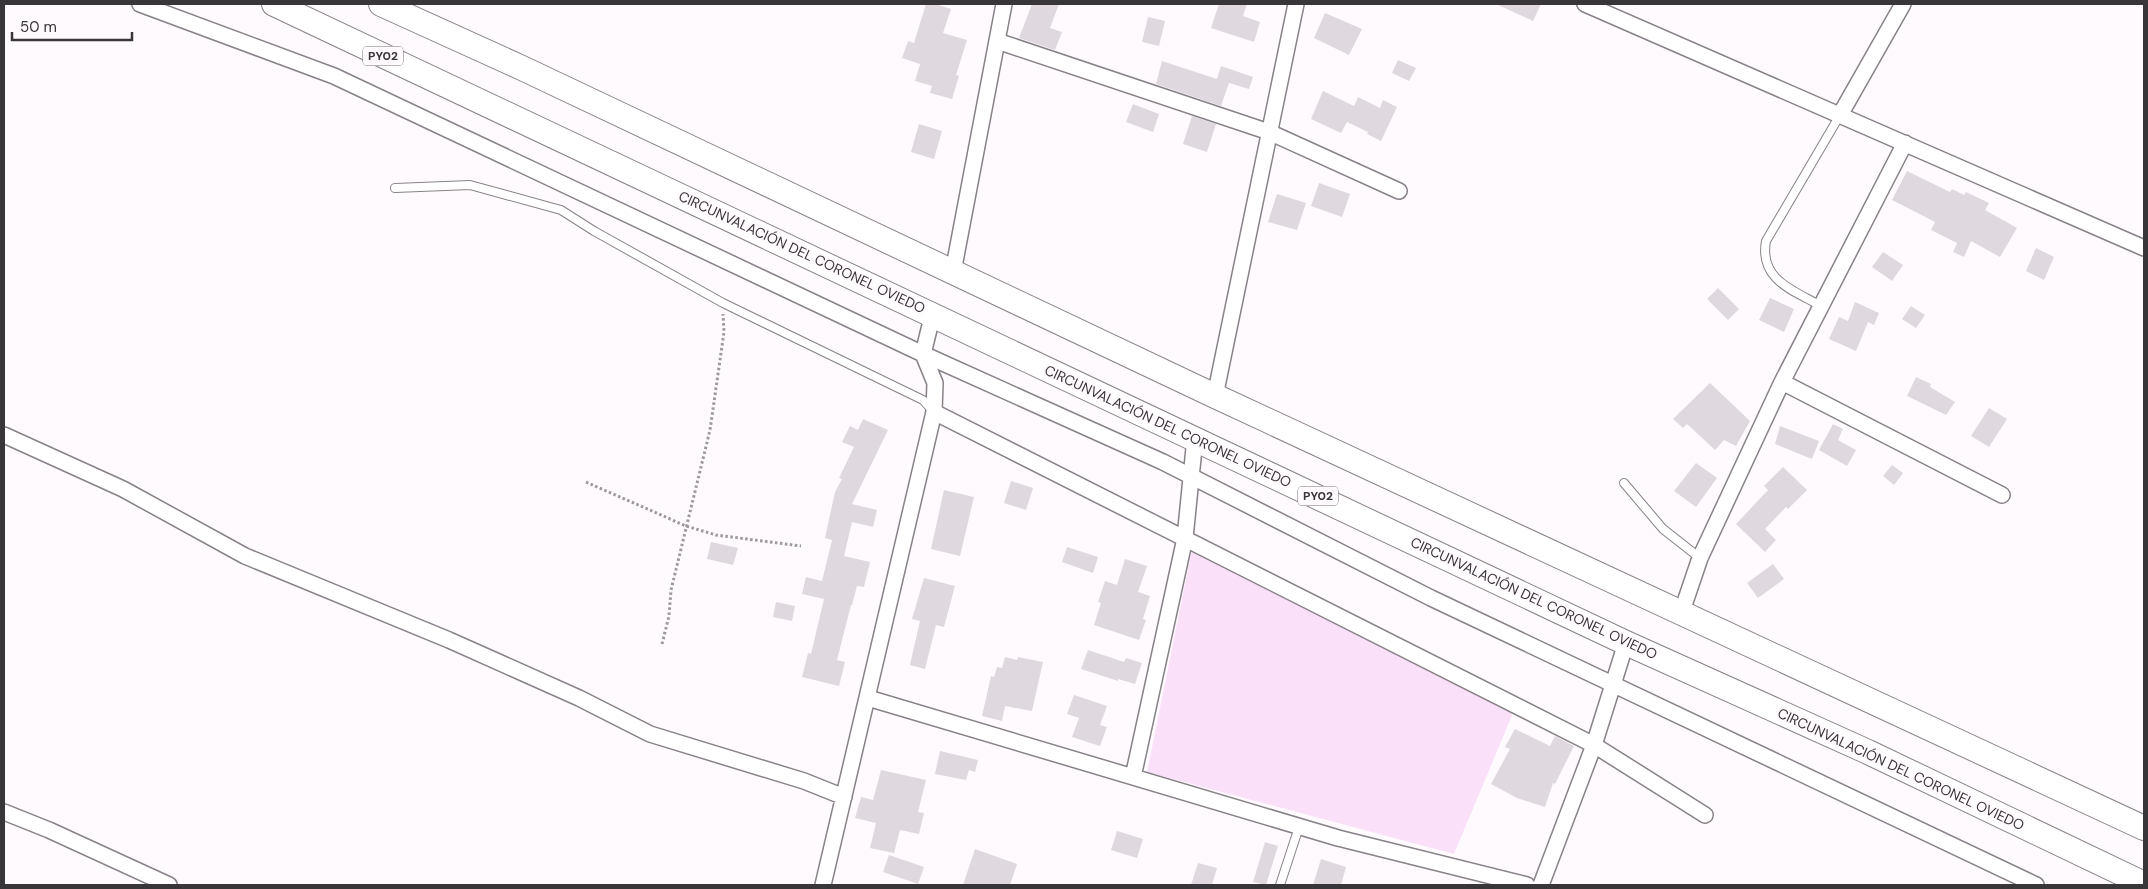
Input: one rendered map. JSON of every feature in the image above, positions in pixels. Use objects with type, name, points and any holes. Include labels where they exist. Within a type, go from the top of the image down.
[{"type":"highway","name":"CIRCUNVALACIÓN DEL CORONEL OVIEDO","points":[[274,4],[933,313],[1066,379],[1626,642],[1868,752],[2144,884]]},
{"type":"highway","points":[[381,4],[522,68],[1681,614],[2144,828]]},
{"type":"street","points":[[140,4],[334,76],[923,354],[1163,462],[1191,478],[1422,594],[2036,885]]},
{"type":"street","points":[[953,272],[1004,4]]},
{"type":"street","points":[[1215,396],[1296,4]]},
{"type":"street","points":[[1585,4],[2144,248]]},
{"type":"street","points":[[1840,115],[1903,4]]},
{"type":"street","points":[[996,41],[1269,132],[1399,191]]},
{"type":"street","points":[[1681,614],[1700,558],[1782,382],[1905,143]]},
{"type":"street","points":[[823,885],[934,412],[935,383],[923,354],[933,313]]},
{"type":"street","points":[[1782,382],[2002,495]]},
{"type":"street","points":[[934,412],[1594,745],[1705,815]]},
{"type":"street","points":[[4,436],[123,489],[245,556],[449,640],[579,698],[650,734],[804,781],[844,797]]},
{"type":"street","points":[[1133,777],[1185,538],[1195,438]]},
{"type":"street","points":[[1541,885],[1594,745],[1626,642]]},
{"type":"street","points":[[868,698],[1299,827],[1527,885]]},
{"type":"street","points":[[4,812],[49,830],[169,885]]},
{"type":"lane","points":[[1821,306],[1776,280],[1767,266],[1764,253],[1766,241],[1840,115]]},
{"type":"lane","points":[[394,188],[470,185],[561,210],[594,231],[722,303],[923,400],[934,412]]},
{"type":"lane","points":[[1624,483],[1664,529],[1700,558]]},
{"type":"lane","points":[[1280,885],[1299,827]]},
{"type":"path","points":[[662,644],[669,616],[671,590],[710,430],[724,332],[722,303]]},
{"type":"path","points":[[586,482],[686,526],[716,535],[801,546]]},
{"type":"shaded area","points":[[1192,550],[1513,713],[1454,854],[1147,772]]},
{"type":"building","points":[[926,4],[935,4],[951,9],[943,33],[967,40],[956,75],[959,76],[952,99],[930,93],[932,86],[915,81],[920,64],[902,58],[908,41],[914,43]]},
{"type":"building","points":[[1032,4],[1059,4],[1050,28],[1062,32],[1055,50],[1019,38]]},
{"type":"building","points":[[1219,4],[1247,4],[1243,16],[1260,22],[1254,42],[1211,28]]},
{"type":"building","points":[[1496,4],[1541,4],[1533,21]]},
{"type":"building","points":[[1325,13],[1362,29],[1349,55],[1314,38]]},
{"type":"building","points":[[1148,17],[1165,21],[1159,46],[1142,42]]},
{"type":"building","points":[[1398,60],[1416,68],[1409,81],[1392,73]]},
{"type":"building","points":[[1162,61],[1217,79],[1221,66],[1253,77],[1249,89],[1229,83],[1221,106],[1156,84]]},
{"type":"building","points":[[1323,91],[1354,106],[1358,97],[1380,108],[1383,100],[1397,107],[1381,141],[1367,134],[1368,132],[1347,122],[1341,133],[1311,119]]},
{"type":"building","points":[[1133,104],[1159,114],[1153,132],[1126,122]]},
{"type":"building","points":[[1192,116],[1216,124],[1207,152],[1183,144]]},
{"type":"building","points":[[919,124],[942,131],[934,159],[911,152]]},
{"type":"building","points":[[1907,171],[1950,192],[1952,189],[1964,195],[1966,192],[1989,203],[1985,210],[2017,228],[2000,257],[1971,241],[1964,257],[1953,252],[1957,243],[1931,230],[1935,222],[1892,200]]},
{"type":"building","points":[[1319,183],[1350,194],[1342,217],[1311,206]]},
{"type":"building","points":[[1277,194],[1306,203],[1297,230],[1268,222]]},
{"type":"building","points":[[2036,248],[2054,257],[2044,280],[2026,271]]},
{"type":"building","points":[[1883,252],[1903,265],[1892,281],[1872,267]]},
{"type":"building","points":[[1718,288],[1739,309],[1728,320],[1707,299]]},
{"type":"building","points":[[1770,298],[1794,309],[1784,332],[1759,320]]},
{"type":"building","points":[[1855,302],[1879,313],[1874,325],[1868,322],[1856,351],[1829,339],[1839,317],[1848,321]]},
{"type":"building","points":[[1911,306],[1925,315],[1916,328],[1902,319]]},
{"type":"building","points":[[1916,377],[1931,384],[1930,387],[1955,402],[1946,415],[1907,396]]},
{"type":"building","points":[[1710,383],[1750,421],[1736,446],[1724,440],[1715,450],[1687,424],[1683,428],[1673,419]]},
{"type":"building","points":[[1989,408],[2007,419],[1989,447],[1971,436]]},
{"type":"building","points":[[863,419],[888,430],[852,504],[877,510],[873,527],[852,522],[844,556],[870,562],[864,587],[857,586],[837,660],[845,662],[839,686],[802,677],[808,653],[811,654],[824,599],[802,594],[806,577],[822,581],[832,540],[825,538],[835,492],[842,479],[839,478],[854,447],[842,442],[850,426],[858,430]]},
{"type":"building","points":[[1833,424],[1843,429],[1838,440],[1856,450],[1847,466],[1819,450]]},
{"type":"building","points":[[1780,426],[1819,441],[1812,459],[1775,444]]},
{"type":"building","points":[[1696,463],[1717,478],[1696,507],[1674,491]]},
{"type":"building","points":[[1892,465],[1903,473],[1894,485],[1883,476]]},
{"type":"building","points":[[1783,467],[1807,490],[1788,509],[1786,507],[1765,529],[1776,540],[1765,552],[1736,524],[1768,490],[1764,486]]},
{"type":"building","points":[[1011,481],[1033,488],[1026,510],[1004,503]]},
{"type":"building","points":[[944,490],[974,497],[960,556],[931,549]]},
{"type":"building","points":[[711,542],[738,548],[733,565],[707,559]]},
{"type":"building","points":[[1067,547],[1098,557],[1093,573],[1062,562]]},
{"type":"building","points":[[1125,559],[1147,566],[1138,592],[1150,596],[1143,619],[1146,620],[1139,640],[1094,625],[1101,603],[1098,602],[1105,581],[1117,585]]},
{"type":"building","points":[[1773,564],[1784,579],[1758,598],[1747,583]]},
{"type":"building","points":[[924,578],[955,586],[944,627],[936,625],[925,669],[910,665],[920,621],[912,619]]},
{"type":"building","points":[[776,602],[795,606],[792,621],[773,617]]},
{"type":"building","points":[[1088,650],[1124,662],[1126,658],[1142,663],[1135,684],[1118,679],[1118,681],[1081,669]]},
{"type":"building","points":[[1005,657],[1017,660],[1018,657],[1043,662],[1032,711],[1005,706],[1002,721],[982,716],[991,676],[994,677],[997,667],[1002,668]]},
{"type":"building","points":[[1074,695],[1107,706],[1100,725],[1107,727],[1100,746],[1072,737],[1079,718],[1067,714]]},
{"type":"building","points":[[1515,729],[1550,746],[1555,736],[1574,746],[1555,784],[1553,783],[1545,807],[1517,798],[1491,784],[1510,749],[1505,747]]},
{"type":"building","points":[[940,751],[978,760],[975,772],[969,770],[966,780],[935,774]]},
{"type":"building","points":[[881,770],[926,780],[918,812],[924,813],[919,834],[900,830],[894,853],[870,848],[876,823],[855,818],[861,797],[873,800]]},
{"type":"building","points":[[1117,831],[1143,839],[1137,858],[1111,850]]},
{"type":"building","points":[[1265,842],[1278,846],[1266,885],[1253,882]]},
{"type":"building","points":[[975,849],[1017,864],[1010,885],[963,885]]},
{"type":"building","points":[[889,855],[924,867],[918,884],[883,872]]},
{"type":"building","points":[[1321,859],[1346,867],[1341,885],[1313,885]]},
{"type":"building","points":[[1198,863],[1217,868],[1212,885],[1191,885]]}]
